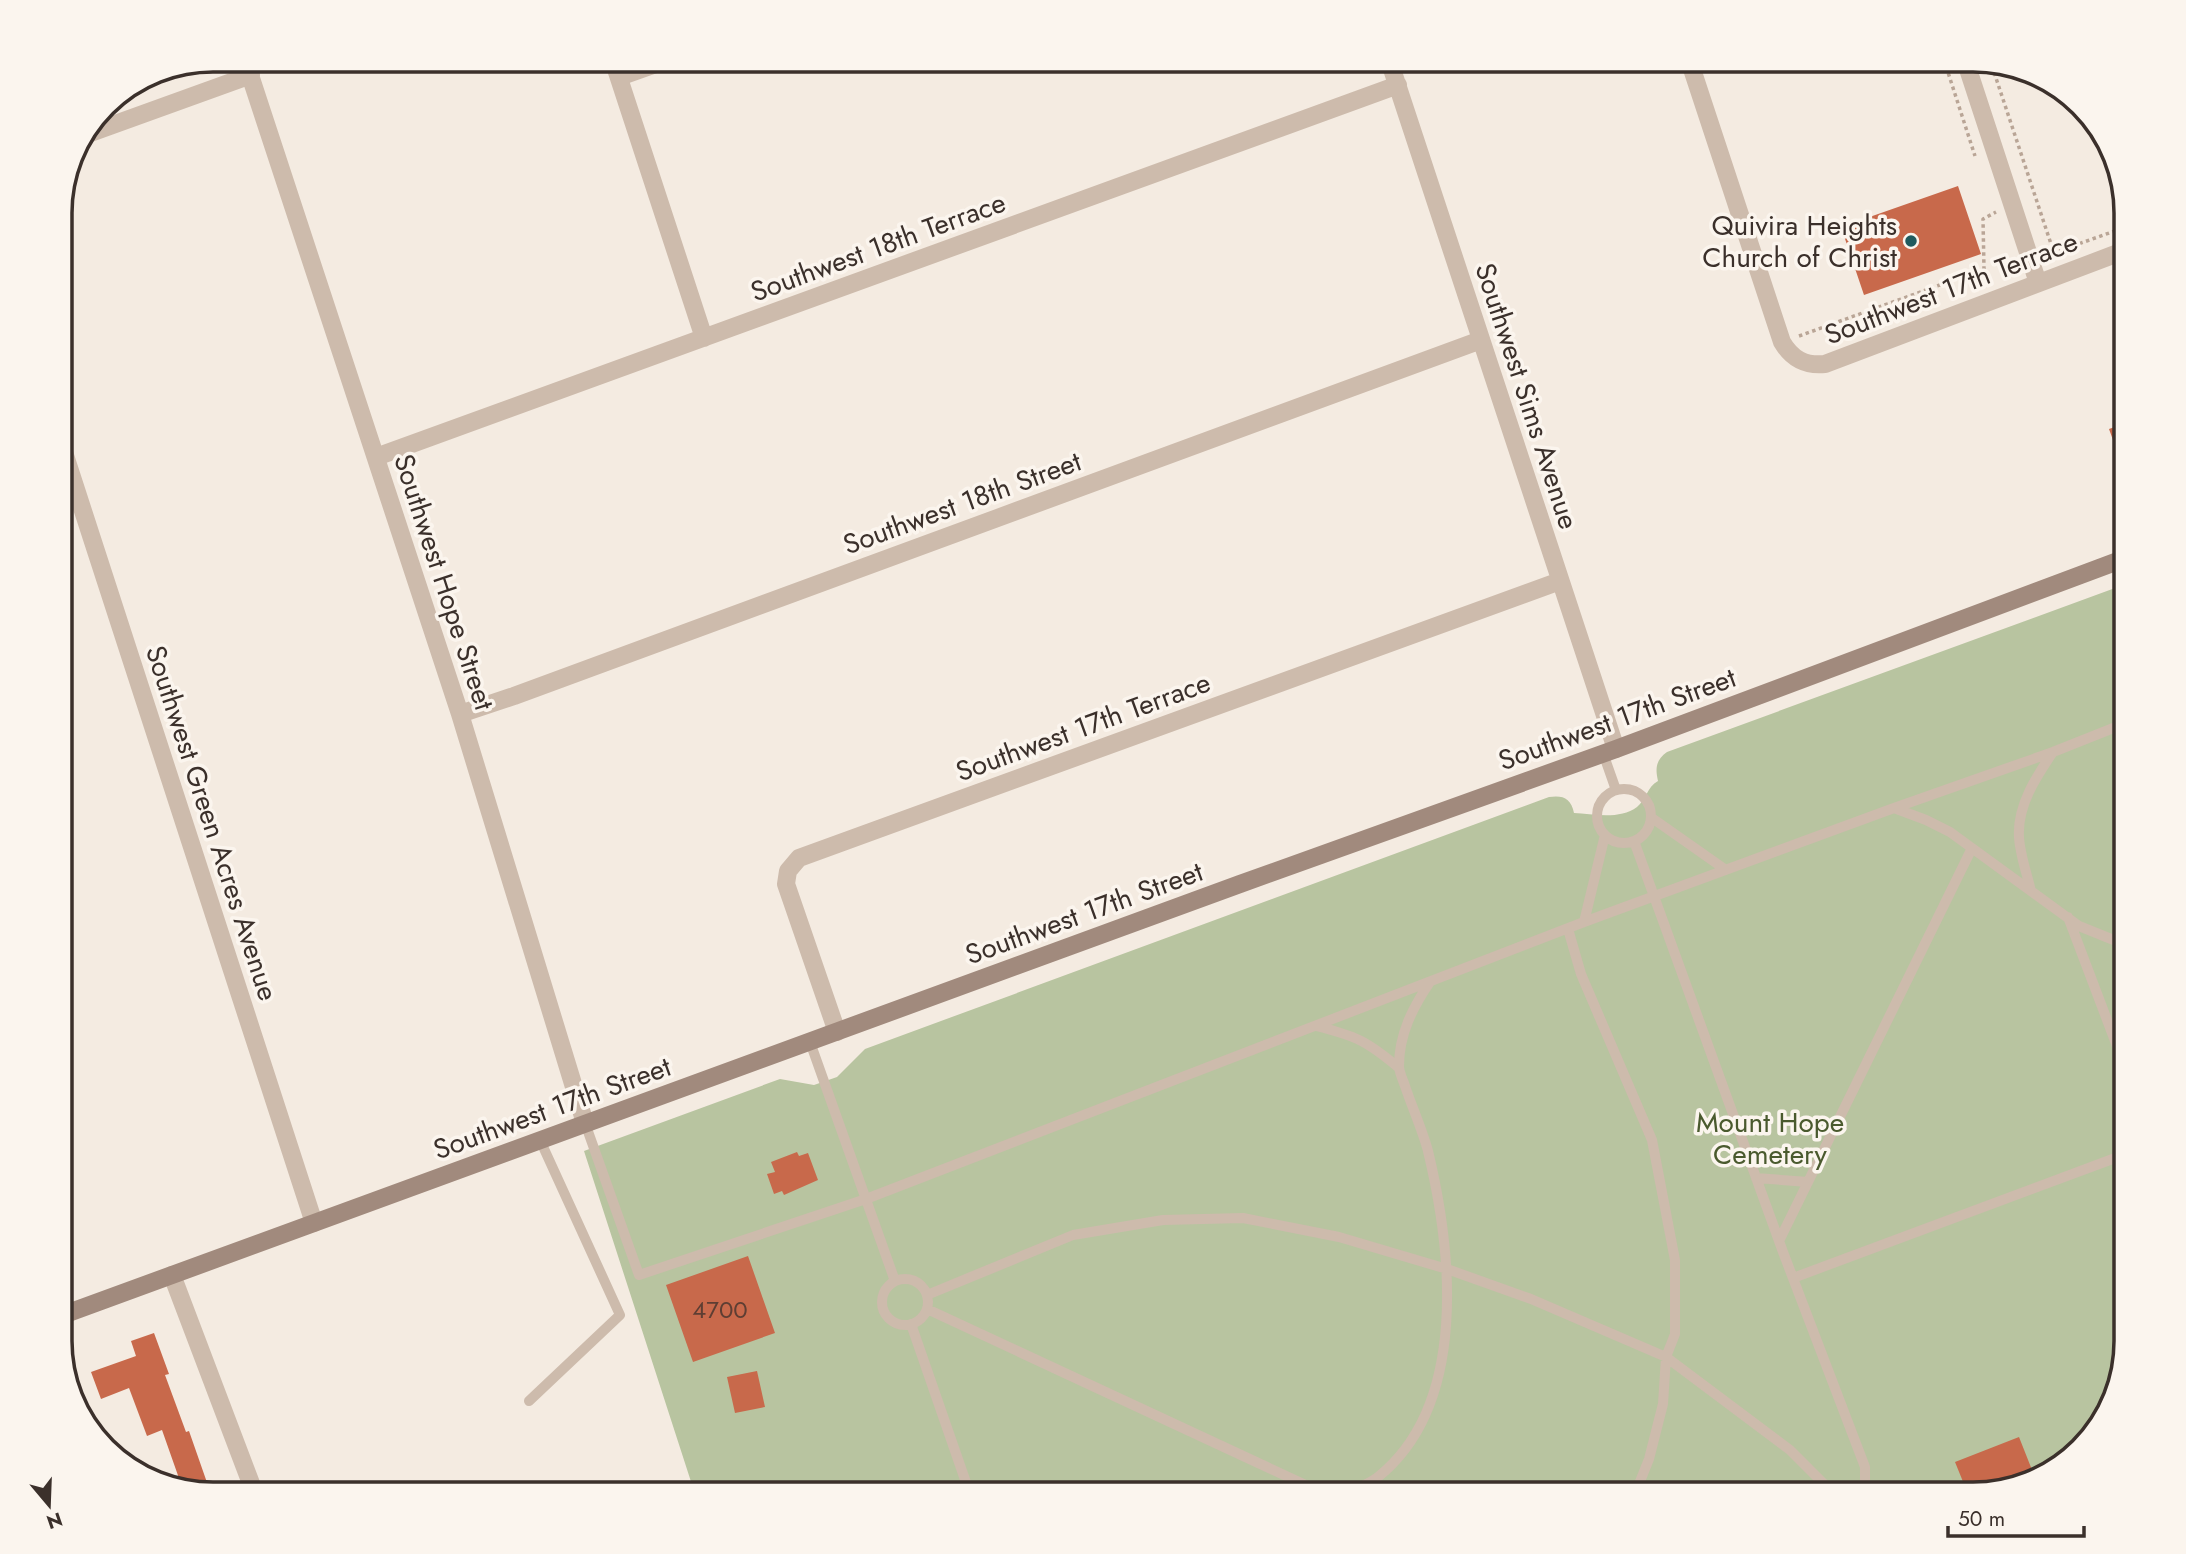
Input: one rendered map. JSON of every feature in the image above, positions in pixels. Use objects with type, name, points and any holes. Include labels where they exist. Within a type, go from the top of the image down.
[{"type":"main road","name":"Southwest 17th Street","points":[[72,1312],[1609,751],[2114,562]]},
{"type":"street","points":[[100,128],[236,72]]},
{"type":"street","name":"Southwest Hope Street","points":[[250,72],[460,714],[585,1124]]},
{"type":"street","points":[[617,72],[704,338]]},
{"type":"street","name":"Southwest Sims Avenue","points":[[1393,72],[1560,581],[1609,751]]},
{"type":"street","name":"Southwest 17th Terrace","points":[[1693,72],[1782,342],[1794,358],[1814,365],[1825,364],[2114,255]]},
{"type":"street","points":[[1969,72],[2038,283]]},
{"type":"street","name":"Southwest 18th Terrace","points":[[376,457],[1398,85]]},
{"type":"street","name":"Southwest 18th Street","points":[[460,714],[1481,340]]},
{"type":"street","name":"Southwest Green Acres Avenue","points":[[72,477],[314,1223]]},
{"type":"street","name":"Southwest 17th Terrace","points":[[837,1032],[786,884],[788,872],[799,858],[1560,581]]},
{"type":"street","points":[[172,1275],[250,1482]]},
{"type":"lane","points":[[585,1124],[639,1275],[866,1199],[1584,922],[2114,728]]},
{"type":"lane","points":[[1609,751],[1616,790]]},
{"type":"lane","points":[[2031,891],[2019,837],[2021,818],[2036,776],[2053,752]]},
{"type":"lane","points":[[1652,818],[1645,834],[1634,841],[1620,843],[1605,835],[1600,828],[1598,810],[1601,802],[1616,790],[1624,789],[1641,794],[1647,801],[1652,818],[1726,870]]},
{"type":"lane","points":[[1894,808],[1938,826],[2079,926],[2114,940]]},
{"type":"lane","points":[[1584,922],[1605,835]]},
{"type":"lane","points":[[1634,841],[1779,1241],[1865,1466],[1865,1482]]},
{"type":"lane","points":[[1779,1241],[1972,848]]},
{"type":"lane","points":[[2068,917],[2114,1038]]},
{"type":"lane","points":[[1568,929],[1581,974],[1652,1140],[1675,1260],[1675,1334],[1666,1357],[1663,1404],[1649,1459],[1639,1482]]},
{"type":"lane","points":[[1369,1482],[1395,1461],[1414,1437],[1427,1413],[1444,1354],[1447,1269],[1438,1205],[1427,1149],[1399,1068],[1404,1032],[1412,1009],[1430,982]]},
{"type":"lane","points":[[1314,1026],[1357,1037],[1399,1068]]},
{"type":"lane","points":[[810,1042],[895,1281]]},
{"type":"lane","points":[[529,1401],[620,1315],[540,1140]]},
{"type":"lane","points":[[1793,1278],[2114,1158]]},
{"type":"lane","points":[[1756,1178],[1808,1182]]},
{"type":"lane","points":[[927,1295],[1073,1235],[1163,1220],[1243,1218],[1339,1237],[1447,1269],[1531,1299],[1666,1357],[1790,1450],[1821,1482]]},
{"type":"lane","points":[[911,1279],[924,1288],[927,1295],[927,1309],[923,1316],[911,1324],[896,1324],[885,1314],[882,1307],[884,1292],[895,1281],[911,1279]]},
{"type":"lane","points":[[927,1309],[1299,1482]]},
{"type":"lane","points":[[911,1324],[966,1482]]},
{"type":"path","points":[[1948,72],[1975,156]]},
{"type":"path","points":[[1994,73],[2061,275]]},
{"type":"path","points":[[1787,340],[1984,269],[1983,219],[2000,211]]},
{"type":"path","points":[[2053,253],[2114,231]]},
{"type":"green space","name":"Mount Hope Cemetery","points":[[2114,588],[2114,1350],[2107,1387],[2095,1412],[2079,1434],[2052,1458],[2019,1475],[1973,1482],[691,1482],[584,1151],[780,1079],[814,1085],[837,1077],[865,1049],[1549,797],[1566,799],[1574,813],[1623,814],[1637,807],[1658,781],[1657,765],[1667,752]]},
{"type":"building","name":"Quivira Heights Church of Christ","points":[[1958,186],[1981,254],[1864,295],[1841,227]]},
{"type":"building","points":[[2114,427],[2114,443],[2109,429]]},
{"type":"building","points":[[797,1152],[799,1156],[808,1153],[818,1180],[784,1195],[782,1191],[774,1194],[767,1174],[775,1172],[771,1162]]},
{"type":"building","points":[[748,1256],[775,1333],[693,1362],[666,1285]]},
{"type":"building","points":[[154,1333],[169,1374],[165,1375],[207,1482],[179,1478],[162,1430],[147,1436],[129,1388],[101,1399],[91,1372],[136,1356],[131,1341]]},
{"type":"building","points":[[757,1371],[765,1407],[735,1413],[727,1377]]},
{"type":"building","points":[[2019,1437],[2032,1470],[1992,1481],[1963,1482],[1955,1462]]},
{"type":"place","name":"Quivira Heights Church of Christ","points":[[1911,241]]}]
